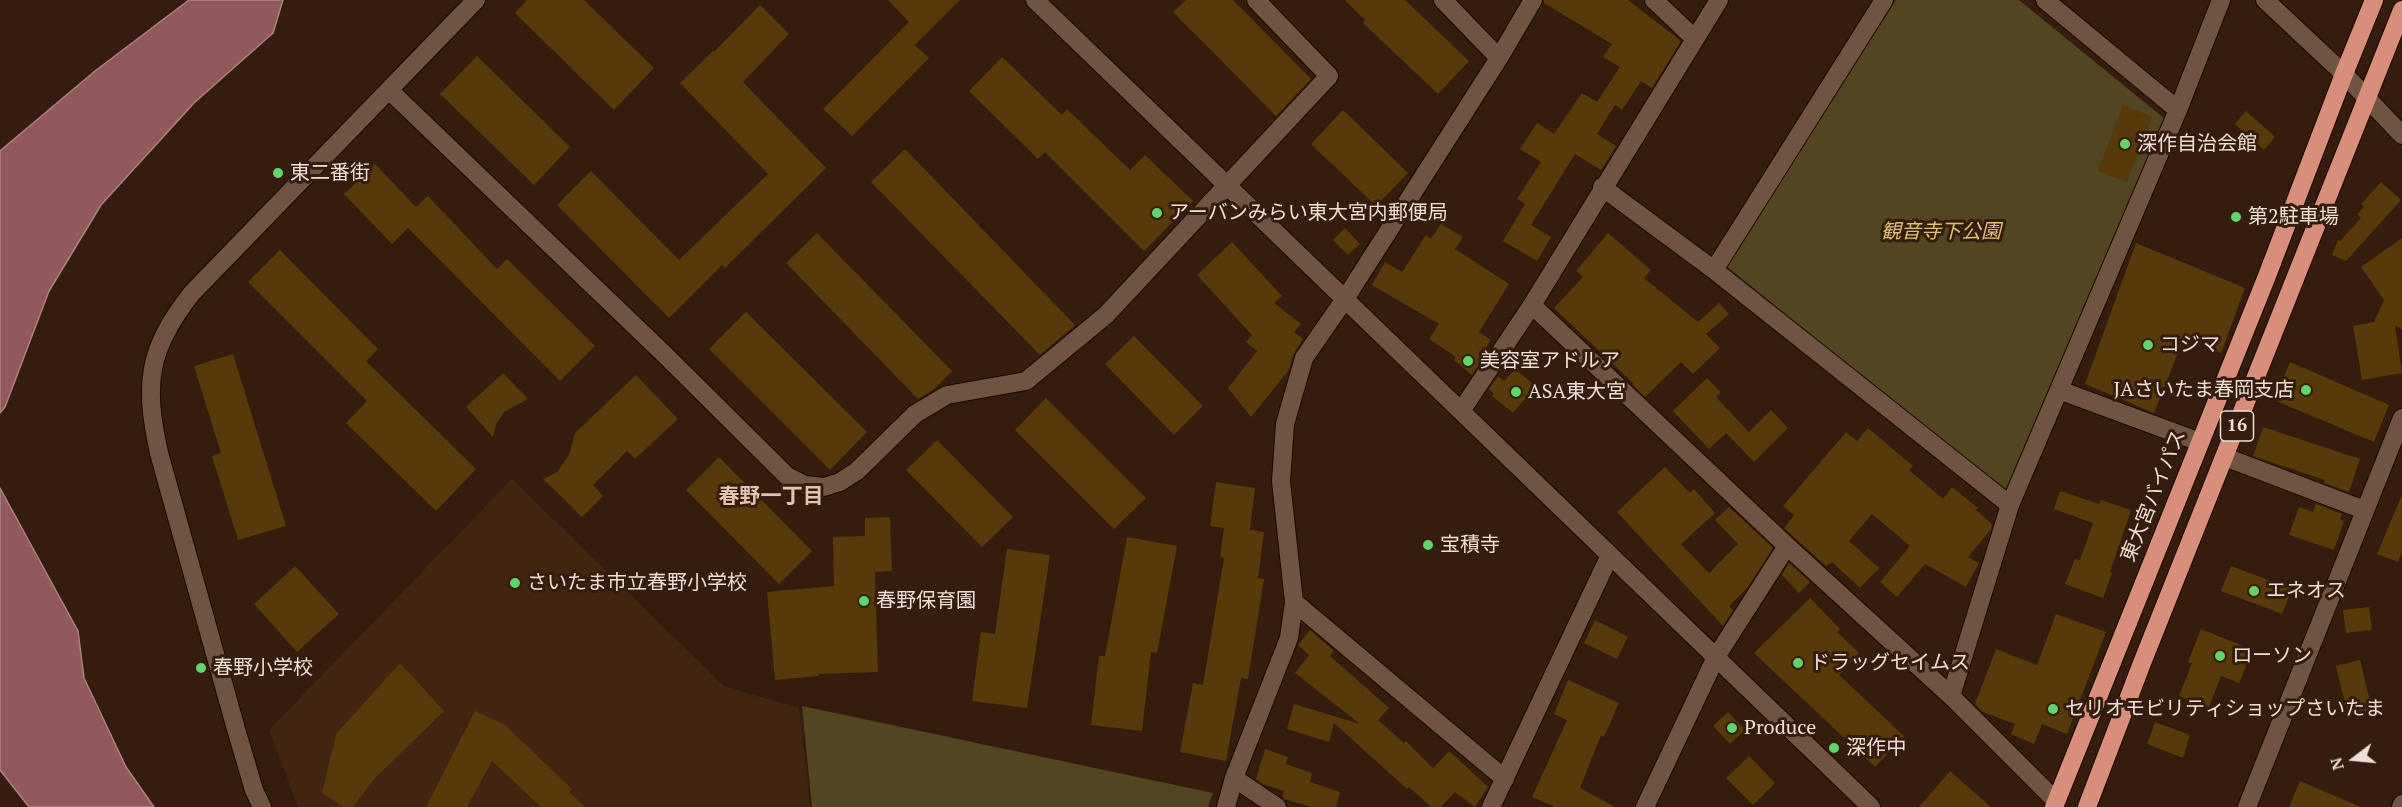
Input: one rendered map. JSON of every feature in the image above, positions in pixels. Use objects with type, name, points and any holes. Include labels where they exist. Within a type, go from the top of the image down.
[{"type":"highway","name":"東大宮バイパス","points":[[2055,804],[2374,0]]},
{"type":"highway","name":"16","points":[[2090,805],[2402,10]]},
{"type":"street","points":[[262,807],[254,790],[236,729],[159,453],[152,421],[150,391],[155,358],[164,333],[192,293],[476,0]]},
{"type":"street","points":[[1035,0],[1871,807]]},
{"type":"street","points":[[389,90],[663,353],[787,476],[805,485],[824,487],[840,482],[857,471],[915,414],[947,395],[1026,381],[1106,315],[1329,76],[1256,0]]},
{"type":"street","points":[[1443,0],[1499,58]]},
{"type":"street","points":[[1226,807],[1234,778],[1289,638],[1293,602],[1281,481],[1285,424],[1304,358],[1345,299],[1499,58],[1533,0]]},
{"type":"street","points":[[1654,0],[1694,38]]},
{"type":"street","points":[[1461,411],[1532,305],[1602,187],[1719,0]]},
{"type":"street","points":[[1714,270],[1884,0]]},
{"type":"street","points":[[2045,0],[2178,110]]},
{"type":"street","points":[[1951,696],[2010,505],[2178,110],[2221,0]]},
{"type":"street","points":[[2265,0],[2344,74],[2402,135]]},
{"type":"street","points":[[1602,187],[1714,270],[2010,505]]},
{"type":"street","points":[[1532,305],[1787,546],[1951,696],[2055,804]]},
{"type":"street","points":[[2059,390],[2200,442]]},
{"type":"street","points":[[2247,807],[2402,417]]},
{"type":"street","points":[[2225,457],[2364,510]]},
{"type":"street","points":[[1645,807],[1716,657],[1787,546]]},
{"type":"street","points":[[1491,807],[1610,555]]},
{"type":"street","points":[[1293,602],[1505,779]]},
{"type":"street","points":[[1234,778],[1277,807]]},
{"type":"shaded area","points":[[189,0],[283,0],[273,33],[194,103],[101,205],[49,291],[5,407],[0,413],[0,151],[95,71]]},
{"type":"shaded area","name":"さいたま市立春野小学校","points":[[512,479],[725,687],[799,708],[810,807],[298,807],[269,730]]},
{"type":"shaded area","points":[[0,488],[78,631],[84,678],[126,767],[154,807],[29,807],[0,770]]},
{"type":"green space","name":"観音寺下公園","points":[[1896,0],[2019,0],[2165,119],[2005,492],[1726,266]]},
{"type":"green space","points":[[802,706],[1213,793],[1208,807],[812,807]]},
{"type":"building","points":[[527,0],[584,0],[654,68],[614,110],[515,13]]},
{"type":"building","points":[[888,0],[960,0],[915,45],[929,58],[852,136],[823,109],[909,22]]},
{"type":"building","points":[[1186,0],[1233,0],[1311,79],[1276,116],[1173,12]]},
{"type":"building","points":[[1345,0],[1405,0],[1469,61],[1438,94],[1363,23],[1365,20]]},
{"type":"building","points":[[1544,0],[1628,0],[1681,41],[1652,88],[1641,81],[1622,110],[1615,105],[1597,134],[1616,146],[1601,170],[1575,154],[1531,225],[1551,237],[1537,261],[1503,241],[1525,204],[1517,199],[1541,162],[1520,149],[1537,123],[1554,134],[1582,93],[1597,102],[1620,67],[1603,57],[1612,44],[1544,3]]},
{"type":"building","points":[[760,5],[789,34],[743,82],[826,168],[725,268],[722,265],[669,318],[557,205],[591,171],[679,260],[768,174],[680,83]]},
{"type":"building","points":[[477,56],[570,147],[534,185],[440,94]]},
{"type":"building","points":[[1002,57],[1062,115],[1067,109],[1130,170],[1145,155],[1193,201],[1144,251],[1045,152],[1038,159],[969,91]]},
{"type":"building","name":"深作自治会館","points":[[2123,105],[2152,117],[2127,182],[2098,171]]},
{"type":"building","points":[[1343,110],[1408,173],[1376,206],[1311,144]]},
{"type":"building","points":[[2246,111],[2275,137],[2264,150],[2235,124]]},
{"type":"building","points":[[905,149],[1075,325],[1040,355],[871,182]]},
{"type":"building","points":[[375,164],[416,207],[428,196],[497,269],[507,259],[595,346],[560,381],[408,228],[392,244],[344,194]]},
{"type":"building","points":[[2381,182],[2401,200],[2346,261],[2332,255],[2338,240],[2340,241],[2361,218],[2357,214],[2364,207],[2361,204]]},
{"type":"building","points":[[1441,224],[1463,237],[1455,249],[1509,284],[1479,332],[1491,340],[1478,359],[1481,361],[1472,375],[1454,360],[1456,357],[1429,339],[1439,324],[1372,285],[1385,262],[1402,272],[1426,235],[1431,239]]},
{"type":"building","points":[[1345,228],[1360,244],[1348,255],[1333,240]]},
{"type":"building","points":[[817,233],[952,371],[933,390],[918,399],[786,263]]},
{"type":"building","points":[[1608,233],[1651,270],[1644,278],[1698,322],[1719,303],[1729,314],[1706,334],[1720,348],[1693,374],[1681,362],[1645,397],[1554,308],[1583,277],[1576,271]]},
{"type":"building","points":[[2402,238],[2402,329],[2395,326],[2402,373],[2362,380],[2353,326],[2374,322],[2384,300],[2361,267]]},
{"type":"building","points":[[1232,242],[1282,296],[1274,303],[1301,324],[1294,332],[1303,339],[1293,355],[1289,370],[1251,417],[1228,388],[1257,351],[1246,342],[1252,335],[1197,275]]},
{"type":"building","points":[[2136,243],[2245,288],[2221,353],[2185,335],[2154,413],[2085,384]]},
{"type":"building","points":[[280,250],[378,349],[366,361],[476,469],[436,511],[346,423],[367,401],[248,282]]},
{"type":"building","points":[[746,312],[867,432],[830,470],[709,349]]},
{"type":"building","points":[[1134,336],[1203,406],[1174,435],[1105,364]]},
{"type":"building","points":[[233,354],[286,526],[238,540],[212,456],[221,453],[194,366]]},
{"type":"building","points":[[2290,362],[2389,405],[2374,442],[2274,400]]},
{"type":"building","points":[[1515,369],[1536,386],[1513,413],[1492,396],[1494,394],[1489,389],[1498,376],[1504,381]]},
{"type":"building","points":[[503,373],[528,399],[504,412],[496,424],[493,437],[466,407]]},
{"type":"building","points":[[636,375],[678,419],[635,459],[627,451],[593,485],[603,496],[582,517],[543,479],[557,472],[569,455],[575,433]]},
{"type":"building","points":[[1707,378],[1721,392],[1716,397],[1749,432],[1771,410],[1788,428],[1754,462],[1726,433],[1709,449],[1673,411]]},
{"type":"building","points":[[1046,398],[1146,498],[1114,529],[1015,430]]},
{"type":"building","points":[[2263,427],[2360,459],[2349,492],[2324,483],[2325,480],[2253,456]]},
{"type":"building","points":[[1868,428],[1913,466],[1909,470],[1943,499],[1952,487],[1978,508],[1976,510],[1992,524],[1991,529],[1968,557],[1979,563],[1966,587],[1925,564],[1897,597],[1880,582],[1910,546],[1872,514],[1849,541],[1879,568],[1860,588],[1832,562],[1826,566],[1784,528],[1794,515],[1783,506],[1846,432],[1857,441]]},
{"type":"building","points":[[937,440],[1013,517],[982,547],[906,470]]},
{"type":"building","points":[[719,457],[812,551],[779,584],[686,490]]},
{"type":"building","points":[[1665,467],[1690,493],[1694,489],[1715,513],[1681,544],[1709,573],[1738,544],[1715,520],[1729,507],[1773,548],[1747,588],[1729,606],[1733,610],[1723,626],[1617,512]]},
{"type":"building","points":[[1216,482],[1255,488],[1250,530],[1264,532],[1258,578],[1264,579],[1248,679],[1241,678],[1226,761],[1180,752],[1193,683],[1203,685],[1224,558],[1220,557],[1224,528],[1210,526]]},
{"type":"building","points":[[2060,491],[2099,504],[2101,500],[2131,510],[2103,598],[2065,584],[2075,559],[2080,560],[2093,523],[2054,509]]},
{"type":"building","points":[[2402,495],[2402,552],[2398,562],[2377,554]]},
{"type":"building","points":[[2316,504],[2342,514],[2340,519],[2344,521],[2334,550],[2289,535],[2299,507],[2313,512]]},
{"type":"building","points":[[890,517],[892,571],[875,572],[878,672],[819,674],[819,676],[775,680],[767,592],[834,586],[833,537],[865,536],[865,518]]},
{"type":"building","points":[[1127,537],[1177,546],[1157,653],[1151,652],[1142,731],[1091,725],[1099,656],[1105,656]]},
{"type":"building","points":[[1007,549],[1050,555],[1027,708],[972,701],[981,632],[995,634]]},
{"type":"building","points":[[1789,563],[1810,582],[1799,593],[1782,575]]},
{"type":"building","points":[[295,566],[339,614],[297,652],[254,604]]},
{"type":"building","points":[[2231,566],[2292,589],[2282,614],[2221,591]]},
{"type":"building","points":[[1810,598],[1840,629],[1837,632],[1859,653],[1839,675],[1904,736],[1875,767],[1754,653]]},
{"type":"building","points":[[2369,607],[2372,630],[2346,633],[2343,610]]},
{"type":"building","points":[[2056,614],[2106,632],[2067,734],[2042,724],[2034,744],[2011,734],[2015,724],[1983,712],[1975,704],[1996,649],[2037,665]]},
{"type":"building","points":[[1595,620],[1628,637],[1617,659],[1584,643]]},
{"type":"building","name":"ローソン","points":[[2201,629],[2253,650],[2239,683],[2221,676],[2209,707],[2179,696],[2192,663],[2188,662]]},
{"type":"building","points":[[1310,630],[1334,651],[1330,656],[1389,708],[1378,720],[1404,743],[1406,741],[1433,768],[1449,751],[1488,787],[1475,807],[1455,792],[1441,807],[1431,807],[1409,787],[1407,789],[1334,723],[1329,742],[1287,729],[1294,704],[1360,724],[1295,673],[1309,655],[1298,645]]},
{"type":"building","points":[[2360,660],[2372,710],[2348,715],[2336,666]]},
{"type":"building","points":[[400,663],[444,711],[375,778],[353,807],[344,807],[322,793],[336,734]]},
{"type":"building","points":[[1568,680],[1619,703],[1604,737],[1601,735],[1580,788],[1615,807],[1555,807],[1532,797],[1567,720],[1554,714]]},
{"type":"building","points":[[475,711],[505,725],[572,789],[569,792],[585,807],[541,807],[492,761],[467,807],[426,807]]},
{"type":"building","points":[[1728,712],[1745,730],[1730,744],[1713,726]]},
{"type":"building","points":[[2155,722],[2190,735],[2183,758],[2147,744]]},
{"type":"building","points":[[1265,749],[1288,757],[1286,764],[1312,773],[1310,782],[1340,792],[1336,807],[1311,807],[1284,799],[1282,797],[1284,791],[1263,784],[1256,779]]},
{"type":"building","points":[[1749,756],[1775,783],[1753,805],[1726,778]]},
{"type":"building","points":[[1950,771],[1991,807],[1919,807]]},
{"type":"building","points":[[2300,781],[2361,807],[2289,807]]},
{"type":"place","name":"深作自治会館","points":[[2125,144]]},
{"type":"place","name":"東二番街","points":[[278,173]]},
{"type":"place","name":"アーバンみらい東大宮内郵便局","points":[[1157,213]]},
{"type":"place","name":"第2駐車場","points":[[2236,217]]},
{"type":"place","name":"コジマ","points":[[2148,345]]},
{"type":"place","name":"美容室アドルア","points":[[1468,361]]},
{"type":"place","name":"JAさいたま春岡支店","points":[[2306,390]]},
{"type":"place","name":"ASA東大宮","points":[[1516,392]]},
{"type":"place","name":"宝積寺","points":[[1428,545]]},
{"type":"place","name":"さいたま市立春野小学校","points":[[515,583]]},
{"type":"place","name":"エネオス","points":[[2254,591]]},
{"type":"place","name":"春野保育園","points":[[864,601]]},
{"type":"place","name":"ローソン","points":[[2220,656]]},
{"type":"place","name":"ドラッグセイムス","points":[[1798,663]]},
{"type":"place","name":"春野小学校","points":[[201,668]]},
{"type":"place","name":"セリオモビリティショップさいたま","points":[[2053,709]]},
{"type":"place","name":"Produce","points":[[1732,728]]},
{"type":"place","name":"深作中","points":[[1834,748]]},
{"type":"district","name":"春野一丁目","points":[[771,497]]}]
